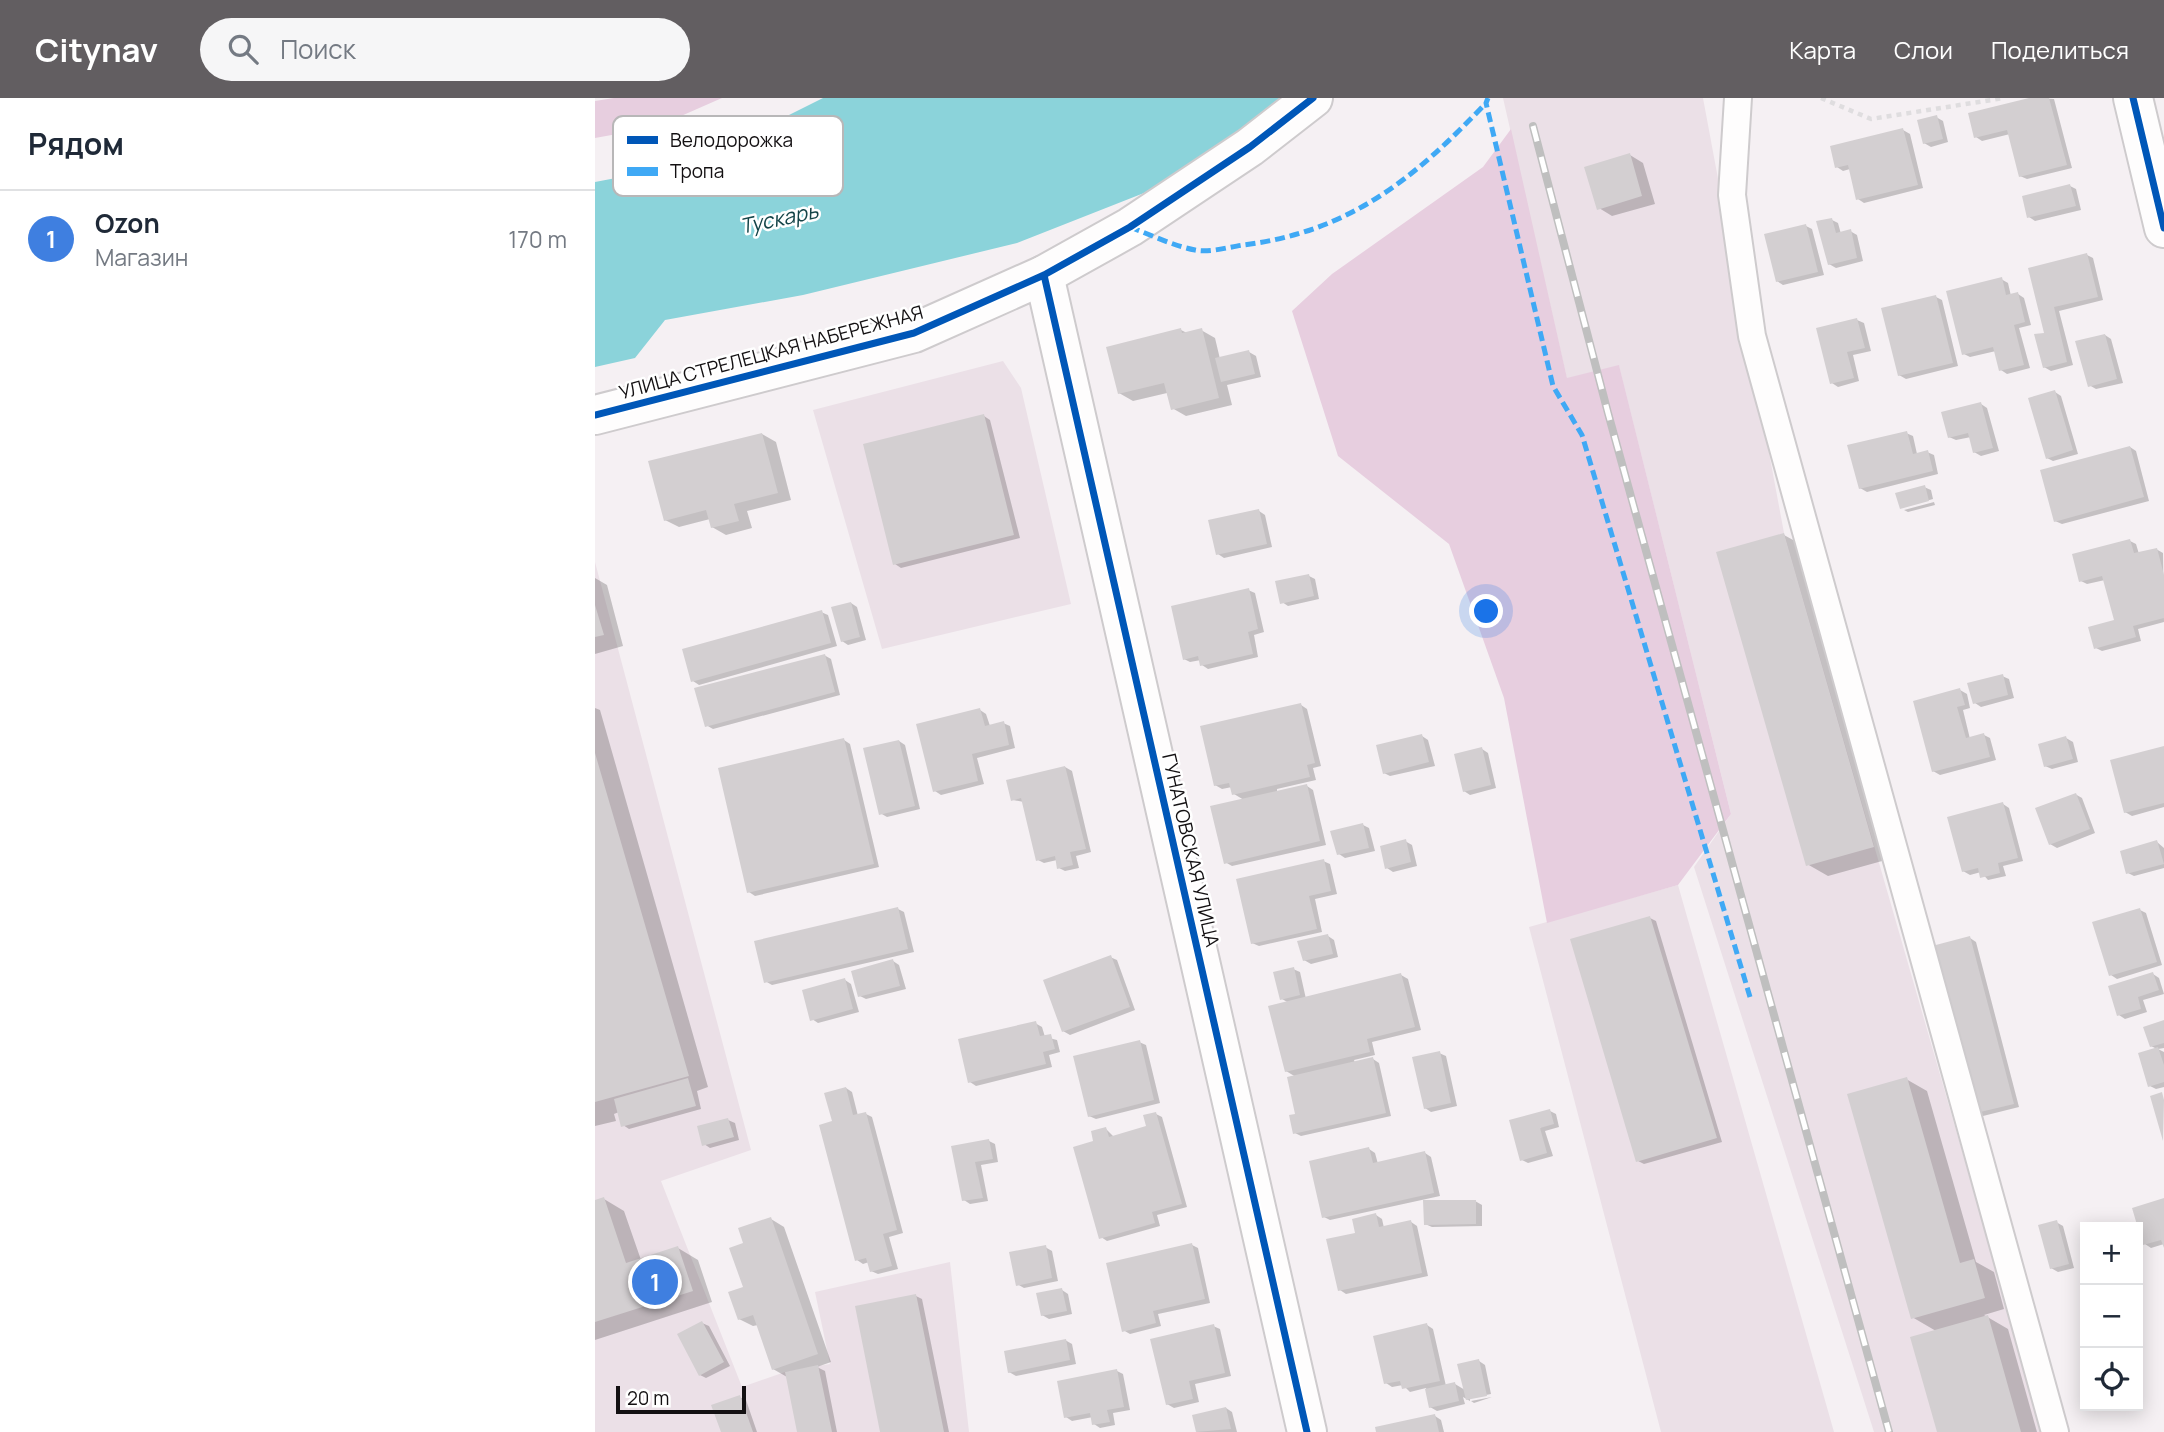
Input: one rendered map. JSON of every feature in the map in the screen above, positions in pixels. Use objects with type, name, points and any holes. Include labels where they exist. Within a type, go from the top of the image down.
[{"type":"street","name":"УЛИЦА СТРЕЛЕЦКАЯ НАБЕРЕЖНАЯ","points":[[595,415],[914,333],[1044,275],[1130,227],[1250,147],[1313,98]]},
{"type":"street","points":[[2133,98],[2164,228]]},
{"type":"street","name":"ГУНАТОВСКАЯ УЛИЦА","points":[[1044,275],[1307,1432]]},
{"type":"lane","points":[[1738,98],[1732,195],[1752,336],[2055,1432]]},
{"type":"path","points":[[1821,98],[1871,119],[2004,98]]},
{"type":"shaded area","points":[[614,98],[722,98],[681,116],[613,116],[613,135],[595,138],[595,101]]},
{"type":"shaded area","points":[[1503,98],[1703,98],[1784,533],[2043,1432],[1874,1432],[1694,867],[1731,814],[1619,366],[1567,379]]},
{"type":"shaded area","points":[[1511,129],[1567,378],[1619,365],[1731,814],[1678,885],[1547,923],[1504,698],[1449,544],[1338,456],[1292,311],[1332,274],[1483,167]]},
{"type":"shaded area","points":[[1003,361],[1021,388],[1071,604],[882,649],[813,410]]},
{"type":"shaded area","points":[[595,562],[751,1150],[661,1181],[742,1387],[785,1372],[830,1364],[815,1292],[950,1262],[969,1432],[595,1432]]},
{"type":"shaded area","points":[[1678,885],[1834,1432],[1661,1432],[1529,927]]},
{"type":"water","name":"Тускарь","points":[[823,98],[1284,98],[1252,125],[1144,193],[1017,243],[803,295],[665,320],[635,358],[595,367],[595,182],[613,179],[613,196],[843,196],[843,116],[787,116]]},
{"type":"building","points":[[2029,98],[2049,98],[2067,165],[2019,177],[2007,130],[1974,138],[1968,113]]},
{"type":"building","points":[[1937,115],[1943,139],[1923,144],[1917,120]]},
{"type":"building","points":[[1903,128],[1918,185],[1856,200],[1848,165],[1835,168],[1830,146]]},
{"type":"building","points":[[1630,153],[1642,196],[1597,210],[1584,167]]},
{"type":"building","points":[[2070,184],[2076,206],[2027,218],[2022,196]]},
{"type":"building","points":[[1832,218],[1836,233],[1851,229],[1857,258],[1828,265],[1816,221]]},
{"type":"building","points":[[1806,224],[1818,272],[1776,282],[1764,234]]},
{"type":"building","points":[[2087,253],[2098,297],[2054,307],[2067,362],[2043,368],[2034,334],[2044,333],[2028,268]]},
{"type":"building","points":[[2002,277],[2006,295],[2018,292],[2025,322],[2014,325],[2024,365],[1999,371],[1993,347],[1962,355],[1946,291]]},
{"type":"building","points":[[1936,295],[1953,363],[1898,376],[1881,308]]},
{"type":"building","points":[[1857,318],[1865,348],[1847,352],[1854,378],[1830,384],[1816,328]]},
{"type":"building","points":[[1181,328],[1182,333],[1202,328],[1219,398],[1171,410],[1164,383],[1118,394],[1106,347]]},
{"type":"building","points":[[2105,334],[2117,379],[2088,387],[2075,341]]},
{"type":"building","points":[[1249,350],[1255,374],[1221,382],[1215,358]]},
{"type":"building","points":[[2055,390],[2073,450],[2046,459],[2028,398]]},
{"type":"building","points":[[1981,402],[1993,448],[1973,453],[1968,433],[1948,438],[1941,412]]},
{"type":"building","points":[[984,414],[1014,535],[893,565],[863,444]]},
{"type":"building","points":[[1907,431],[1913,454],[1928,450],[1933,471],[1859,489],[1847,445]]},
{"type":"building","points":[[762,433],[778,493],[734,504],[739,521],[711,528],[706,510],[664,521],[648,461]]},
{"type":"building","points":[[2130,446],[2144,497],[2054,522],[2040,470]]},
{"type":"building","points":[[1925,485],[1929,501],[1900,509],[1895,493]]},
{"type":"building","points":[[1259,509],[1267,544],[1216,555],[1208,520]]},
{"type":"building","points":[[1784,533],[1874,847],[1806,866],[1716,552]]},
{"type":"building","points":[[2130,539],[2134,553],[2157,548],[2164,575],[2164,618],[2133,626],[2136,637],[2094,649],[2088,627],[2114,620],[2102,576],[2079,582],[2072,554]]},
{"type":"building","points":[[1309,574],[1314,596],[1280,604],[1275,581]]},
{"type":"building","points":[[1249,588],[1258,629],[1248,632],[1253,654],[1200,666],[1198,656],[1183,660],[1171,606]]},
{"type":"building","points":[[851,602],[860,637],[841,642],[831,607]]},
{"type":"building","points":[[595,605],[604,635],[595,637]]},
{"type":"building","points":[[822,610],[831,643],[691,682],[682,649]]},
{"type":"building","points":[[825,654],[835,692],[705,727],[694,688]]},
{"type":"building","points":[[2003,674],[2008,695],[1973,704],[1967,683]]},
{"type":"building","points":[[1960,688],[1965,705],[1957,707],[1966,738],[1984,733],[1990,757],[1932,772],[1913,701]]},
{"type":"building","points":[[1301,703],[1315,763],[1307,765],[1310,777],[1232,795],[1229,783],[1214,786],[1200,726]]},
{"type":"building","points":[[980,708],[985,726],[1004,721],[1009,745],[972,754],[978,781],[933,792],[916,724]]},
{"type":"building","points":[[1422,734],[1429,762],[1383,774],[1376,745]]},
{"type":"building","points":[[2066,736],[2073,759],[2044,767],[2038,744]]},
{"type":"building","points":[[844,738],[874,864],[747,893],[718,768]]},
{"type":"building","points":[[899,740],[915,806],[879,815],[863,748]]},
{"type":"building","points":[[2164,746],[2164,803],[2124,813],[2110,760]]},
{"type":"building","points":[[1482,747],[1491,785],[1463,792],[1454,754]]},
{"type":"building","points":[[595,753],[689,1076],[595,1102]]},
{"type":"building","points":[[1065,766],[1086,849],[1070,852],[1073,865],[1057,869],[1055,856],[1036,861],[1021,798],[1011,801],[1006,780]]},
{"type":"building","points":[[1307,784],[1320,841],[1224,864],[1210,806]]},
{"type":"building","points":[[2076,793],[2090,829],[2049,845],[2035,808]]},
{"type":"building","points":[[2003,802],[2018,858],[1998,863],[2000,873],[1980,878],[1978,868],[1962,872],[1947,817]]},
{"type":"building","points":[[1363,823],[1369,848],[1337,855],[1330,831]]},
{"type":"building","points":[[1406,839],[1411,862],[1385,869],[1380,846]]},
{"type":"building","points":[[2157,840],[2164,864],[2126,874],[2120,851]]},
{"type":"building","points":[[1324,859],[1331,891],[1309,896],[1317,929],[1251,944],[1236,879]]},
{"type":"building","points":[[898,907],[908,949],[764,983],[754,941]]},
{"type":"building","points":[[2140,908],[2157,962],[2109,976],[2092,922]]},
{"type":"building","points":[[1650,916],[1717,1138],[1636,1162],[1570,939]]},
{"type":"building","points":[[1328,934],[1333,954],[1303,961],[1297,941]]},
{"type":"building","points":[[1970,936],[2014,1104],[1976,1113],[1932,946]]},
{"type":"building","points":[[1111,955],[1130,1007],[1062,1032],[1043,980]]},
{"type":"building","points":[[893,959],[900,986],[858,997],[851,971]]},
{"type":"building","points":[[1294,967],[1300,995],[1280,1000],[1273,972]]},
{"type":"building","points":[[2153,972],[2159,990],[2138,997],[2141,1009],[2117,1016],[2108,986]]},
{"type":"building","points":[[1401,973],[1415,1027],[1367,1039],[1370,1052],[1285,1072],[1268,1006]]},
{"type":"building","points":[[845,978],[853,1009],[810,1021],[802,990]]},
{"type":"building","points":[[2164,1020],[2164,1043],[2150,1047],[2143,1027]]},
{"type":"building","points":[[1036,1021],[1040,1036],[1051,1034],[1055,1049],[1043,1052],[1046,1064],[968,1083],[958,1039]]},
{"type":"building","points":[[1140,1040],[1154,1100],[1088,1117],[1073,1056]]},
{"type":"building","points":[[2158,1047],[2164,1065],[2164,1082],[2148,1087],[2138,1053]]},
{"type":"building","points":[[1440,1051],[1451,1103],[1424,1109],[1412,1057]]},
{"type":"building","points":[[1373,1057],[1386,1113],[1293,1134],[1289,1115],[1295,1114],[1287,1077]]},
{"type":"building","points":[[1907,1077],[1960,1263],[1974,1259],[1985,1298],[1911,1319],[1847,1094]]},
{"type":"building","points":[[688,1078],[696,1106],[621,1127],[614,1099]]},
{"type":"building","points":[[846,1087],[853,1115],[866,1112],[897,1230],[883,1234],[892,1266],[870,1272],[866,1258],[855,1261],[819,1125],[832,1121],[824,1093]]},
{"type":"building","points":[[2162,1092],[2164,1100],[2163,1141],[2150,1096]]},
{"type":"building","points":[[1550,1109],[1554,1124],[1540,1128],[1547,1153],[1520,1161],[1509,1120]]},
{"type":"building","points":[[1156,1112],[1182,1204],[1152,1212],[1155,1223],[1099,1239],[1073,1147],[1093,1141],[1091,1131],[1106,1127],[1109,1137],[1146,1126],[1143,1115]]},
{"type":"building","points":[[728,1118],[734,1137],[702,1146],[697,1126]]},
{"type":"building","points":[[989,1139],[993,1159],[975,1162],[983,1198],[962,1201],[951,1146]]},
{"type":"building","points":[[1369,1147],[1373,1163],[1425,1151],[1434,1193],[1322,1218],[1309,1161]]},
{"type":"building","points":[[604,1197],[626,1263],[678,1246],[693,1291],[595,1322],[595,1200]]},
{"type":"building","points":[[2164,1198],[2164,1248],[2161,1240],[2143,1245],[2143,1222],[2136,1222],[2132,1208]]},
{"type":"building","points":[[1423,1200],[1476,1200],[1476,1224],[1424,1225]]},
{"type":"building","points":[[1376,1213],[1379,1227],[1411,1220],[1422,1273],[1338,1291],[1326,1239],[1355,1233],[1352,1219]]},
{"type":"building","points":[[771,1217],[818,1354],[772,1370],[753,1315],[738,1320],[728,1292],[743,1287],[729,1248],[743,1243],[738,1228]]},
{"type":"building","points":[[2057,1220],[2069,1264],[2050,1269],[2038,1225]]},
{"type":"building","points":[[1192,1243],[1205,1299],[1153,1311],[1156,1323],[1122,1332],[1106,1263]]},
{"type":"building","points":[[1046,1245],[1052,1278],[1016,1286],[1009,1252]]},
{"type":"building","points":[[1062,1288],[1067,1311],[1041,1316],[1036,1293]]},
{"type":"building","points":[[916,1294],[944,1432],[880,1432],[855,1306]]},
{"type":"building","points":[[1988,1315],[2021,1432],[1937,1432],[1910,1337]]},
{"type":"building","points":[[702,1321],[724,1362],[699,1376],[677,1334]]},
{"type":"building","points":[[1427,1323],[1440,1381],[1402,1389],[1400,1381],[1384,1384],[1373,1336]]},
{"type":"building","points":[[1214,1324],[1225,1373],[1189,1381],[1193,1399],[1166,1405],[1150,1339]]},
{"type":"building","points":[[1066,1339],[1070,1360],[1008,1373],[1004,1351]]},
{"type":"building","points":[[1479,1359],[1487,1396],[1466,1400],[1457,1364]]},
{"type":"building","points":[[818,1365],[832,1432],[797,1432],[785,1372]]},
{"type":"building","points":[[1117,1369],[1124,1407],[1107,1410],[1110,1422],[1092,1425],[1090,1413],[1064,1418],[1057,1381]]},
{"type":"building","points":[[1455,1382],[1459,1401],[1429,1408],[1425,1389]]},
{"type":"building","points":[[740,1395],[753,1432],[721,1432],[711,1405]]},
{"type":"building","points":[[1226,1407],[1231,1429],[1196,1432],[1192,1415]]},
{"type":"building","points":[[1435,1414],[1439,1432],[1376,1432],[1375,1427]]},
{"type":"railway","points":[[1533,126],[1608,413],[1889,1432]]},
{"type":"marked path","points":[[1488,98],[1486,103],[1553,386],[1582,435],[1750,997]]},
{"type":"marked path","points":[[1130,227],[1179,246],[1206,251],[1281,238],[1316,228],[1348,214],[1406,177],[1433,155],[1486,103]]},
{"type":"cycle path","points":[[595,415],[914,333],[1044,275],[1130,227],[1250,147],[1313,98]]},
{"type":"cycle path","points":[[2133,98],[2164,228]]},
{"type":"cycle path","points":[[1044,275],[1307,1432]]},
{"type":"place","name":"Ozon","points":[[655,1282]]}]
